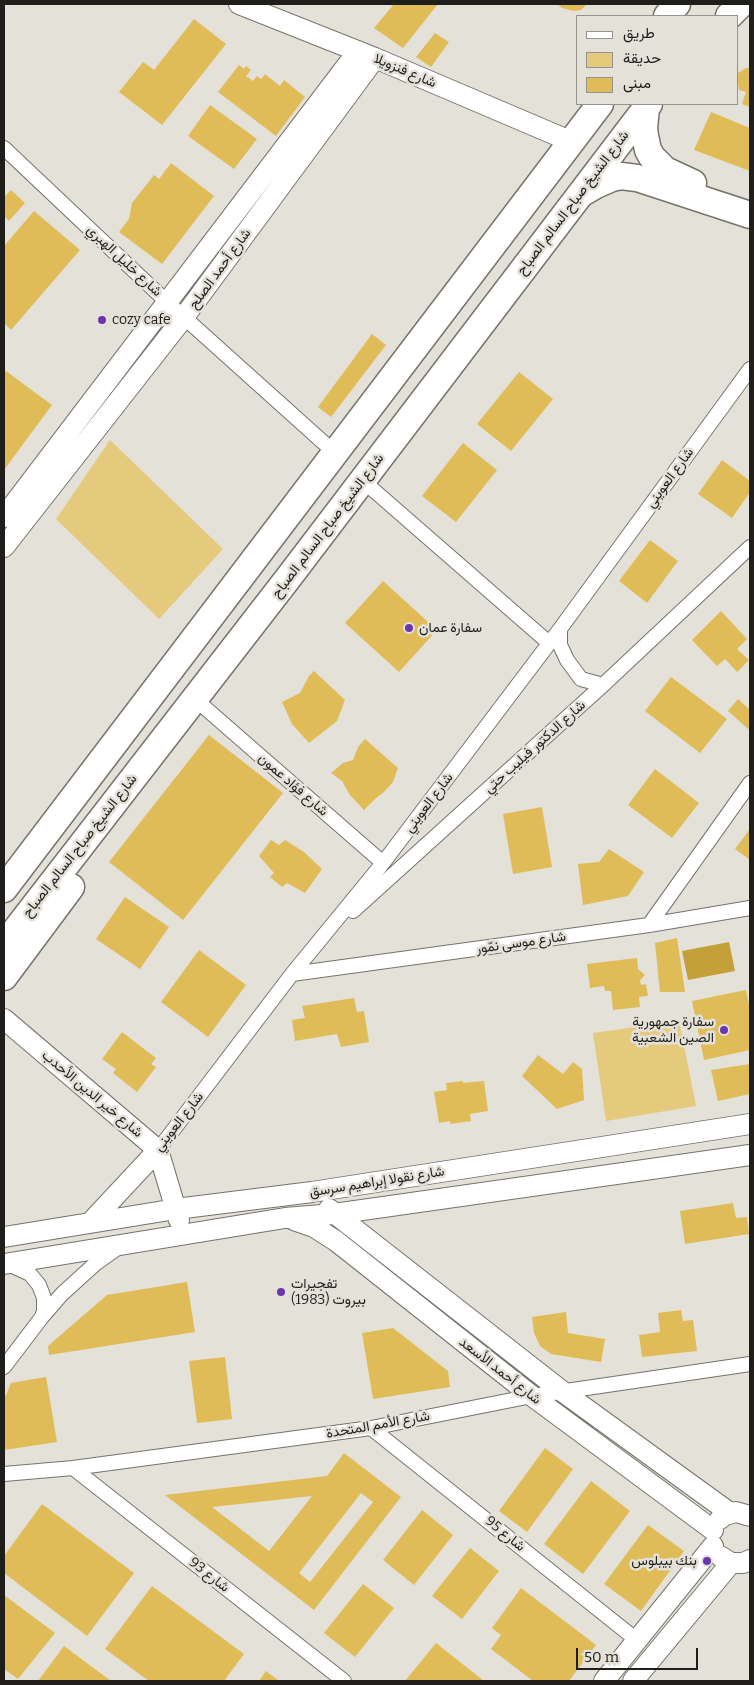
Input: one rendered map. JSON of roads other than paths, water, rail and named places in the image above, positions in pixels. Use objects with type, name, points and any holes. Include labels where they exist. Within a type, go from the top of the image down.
[{"type":"highway","points":[[659,15],[665,4]]},
{"type":"highway","points":[[668,15],[677,4]]},
{"type":"highway","points":[[713,15],[721,4]]},
{"type":"highway","points":[[730,15],[740,4]]},
{"type":"highway","points":[[4,889],[599,105]]},
{"type":"highway","points":[[648,106],[644,128],[646,143],[648,150],[657,163],[665,170],[750,210]]},
{"type":"highway","name":"شارع الشيخ صباح السالم الصباح","points":[[4,945],[290,576],[648,106]]},
{"type":"highway","points":[[579,195],[606,180],[621,176],[637,178],[750,215]]},
{"type":"highway","points":[[4,861],[120,710],[176,643],[260,552]]},
{"type":"highway","points":[[4,977],[129,810],[203,706],[290,576]]},
{"type":"street","name":"شارع فنزويلا","points":[[239,4],[367,55],[570,141]]},
{"type":"street","name":"شارع أحمد الصلح","points":[[7,529],[167,302],[367,55]]},
{"type":"street","name":"شارع أحمد الصلح","points":[[7,529],[184,317],[367,55]]},
{"type":"street","name":"شارع خليل الهبري","points":[[4,148],[167,302],[334,452]]},
{"type":"street","name":"شارع العويني","points":[[90,1223],[158,1150],[316,943],[383,864],[560,629],[750,369]]},
{"type":"street","points":[[362,480],[548,643]]},
{"type":"street","name":"شارع الدكتور فيليب حتي","points":[[316,943],[603,685],[750,547]]},
{"type":"street","points":[[560,629],[560,645],[566,660],[581,679],[603,685]]},
{"type":"street","name":"شارع فؤاد عمون","points":[[203,706],[383,864]]},
{"type":"street","points":[[648,926],[750,784]]},
{"type":"street","name":"شارع موسى نمّور","points":[[292,974],[648,926],[750,908]]},
{"type":"street","name":"شارع خير الدين الأحدب","points":[[4,1019],[158,1150]]},
{"type":"street","name":"شارع نقولا إبراهيم سرسق","points":[[4,1237],[176,1209],[312,1192],[750,1124]]},
{"type":"street","points":[[158,1150],[182,1234]]},
{"type":"street","name":"شارع نقولا إبراهيم سرسق","points":[[5,1263],[285,1218],[334,1214],[750,1155]]},
{"type":"street","name":"شارع أحمد الأسعد","points":[[312,1192],[334,1214],[563,1392],[745,1513]]},
{"type":"street","name":"شارع أحمد الأسعد","points":[[285,1218],[314,1227],[336,1241],[713,1538],[720,1557],[745,1561]]},
{"type":"street","points":[[4,1367],[62,1294],[90,1268],[123,1245]]},
{"type":"street","points":[[5,1263],[30,1274],[39,1285],[44,1298],[42,1317]]},
{"type":"street","name":"شارع الأمم المتحدة","points":[[4,1474],[73,1468],[372,1428],[532,1396],[750,1364]]},
{"type":"street","name":"شارع 95","points":[[372,1428],[638,1640]]},
{"type":"street","name":"شارع 93","points":[[73,1468],[344,1681]]},
{"type":"street","points":[[604,1681],[638,1640],[713,1538],[720,1519],[745,1513]]},
{"type":"street","points":[[633,1681],[745,1561]]},
{"type":"place","name":"cozy cafe","points":[[102,320]]},
{"type":"place","name":"سفارة عمان","points":[[409,628]]},
{"type":"place","name":"سفارة جمهورية الصين الشعبية","points":[[724,1030]]},
{"type":"place","name":"تفجيرات بيروت (1983)","points":[[281,1292]]},
{"type":"place","name":"بنك بيبلوس","points":[[707,1561]]}]
